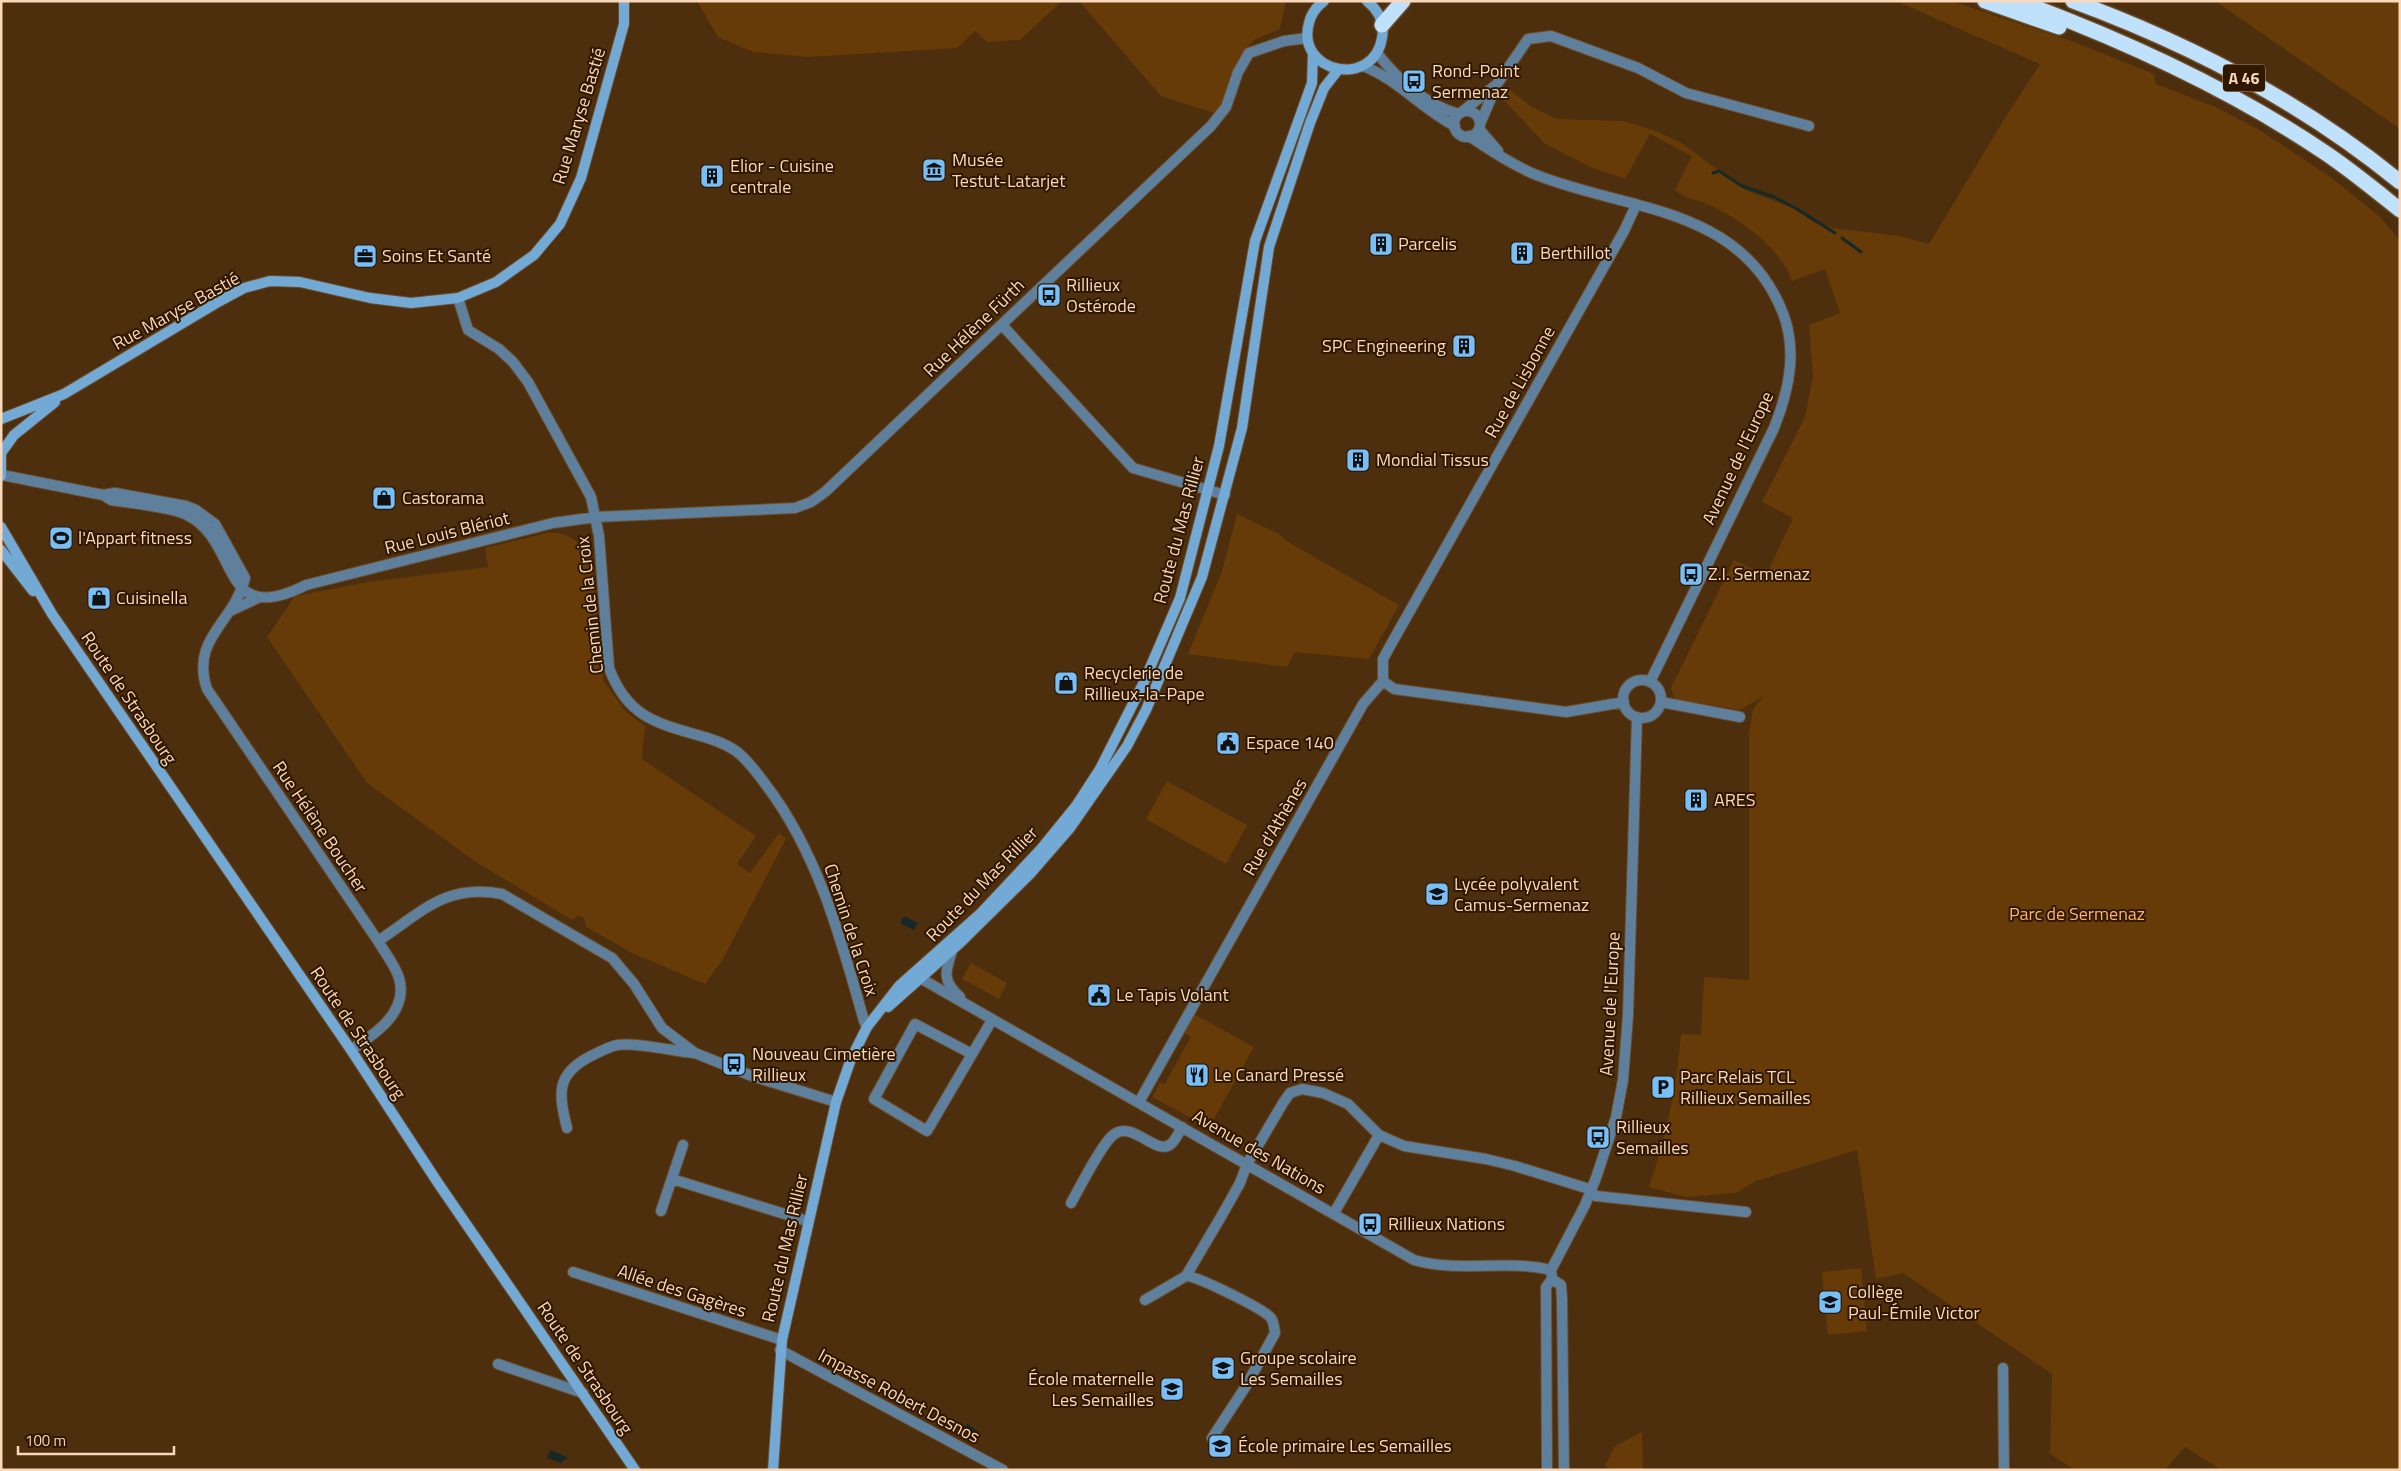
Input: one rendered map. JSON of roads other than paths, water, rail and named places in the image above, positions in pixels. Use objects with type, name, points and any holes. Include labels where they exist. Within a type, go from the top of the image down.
[{"type":"highway","points":[[1382,25],[1403,1]]},
{"type":"highway","points":[[1985,1],[2201,80]]},
{"type":"highway","name":"A 46","points":[[2018,1],[2123,42],[2201,80],[2295,133],[2400,210]]},
{"type":"highway","name":"A 46","points":[[2073,1],[2156,34],[2259,87],[2339,137],[2400,182]]},
{"type":"main road","name":"Rue Maryse Bastié","points":[[1,452],[20,430],[64,394],[244,288],[270,281],[300,282],[370,298],[411,303],[458,298],[496,282],[534,254],[560,224],[580,178],[624,24],[624,1]]},
{"type":"main road","points":[[1322,2],[1310,18],[1307,38],[1320,61],[1338,70],[1350,70],[1363,66],[1381,45],[1382,25],[1371,3]]},
{"type":"main road","name":"Route du Mas Rillier","points":[[773,1470],[781,1345],[807,1221],[836,1102],[851,1059],[867,1027],[877,1015],[981,913],[1041,849],[1076,806],[1100,769],[1143,684],[1180,598],[1219,446],[1255,241],[1312,83],[1314,53]]},
{"type":"main road","name":"Route du Mas Rillier","points":[[917,977],[952,951],[1030,874],[1070,828],[1126,746],[1146,710],[1190,611],[1202,577],[1242,428],[1270,247],[1310,123],[1324,88],[1338,70]]},
{"type":"main road","name":"Rue Maryse Bastié","points":[[1,419],[64,394]]},
{"type":"main road","points":[[1,452],[2,476]]},
{"type":"main road","name":"Route de Strasbourg","points":[[1,527],[52,614],[351,1050],[438,1183],[635,1470]]},
{"type":"main road","name":"Route de Strasbourg","points":[[1,550],[52,614]]},
{"type":"street","points":[[1363,66],[1376,71],[1439,118],[1455,126],[1461,135],[1469,136],[1480,126],[1497,84],[1528,39],[1551,36],[1638,68],[1686,93],[1809,126]]},
{"type":"street","name":"Rue Hélène Fürth","points":[[596,517],[795,508],[811,502],[825,492],[1211,126],[1226,107],[1238,72],[1249,53],[1284,41],[1307,38]]},
{"type":"street","points":[[1376,53],[1422,96],[1444,110],[1473,112],[1478,117],[1480,126]]},
{"type":"street","points":[[1455,126],[1455,119],[1461,112],[1497,84]]},
{"type":"street","name":"Avenue de l'Europe","points":[[1480,126],[1501,154],[1515,165]]},
{"type":"street","name":"Avenue de l'Europe","points":[[1469,136],[1515,165],[1536,175],[1697,224],[1728,241],[1748,258],[1769,284],[1782,309],[1789,335],[1790,373],[1786,398],[1774,428],[1650,682]]},
{"type":"street","name":"Rue de Lisbonne","points":[[1382,681],[1383,659],[1386,653],[1620,239],[1636,205]]},
{"type":"street","name":"Chemin de la Croix","points":[[458,298],[468,330],[499,349],[513,362],[528,382],[591,497],[596,517],[609,668],[616,685],[627,701],[657,723],[715,739],[735,751],[751,766],[774,796],[811,860],[840,937],[867,1027]]},
{"type":"street","points":[[1002,325],[1133,468],[1208,491],[1225,494]]},
{"type":"street","points":[[2,476],[103,495],[115,492],[160,500],[196,510],[215,524],[238,574],[229,612]]},
{"type":"street","name":"Rue Louis Blériot","points":[[229,612],[260,597],[292,592],[306,585],[553,523],[596,517]]},
{"type":"street","points":[[238,574],[245,578],[242,589],[250,596],[260,597]]},
{"type":"street","name":"Rue Hélène Boucher","points":[[242,589],[210,640],[202,657],[202,674],[207,689],[378,941],[399,977],[401,988],[392,1017],[379,1031],[351,1050]]},
{"type":"street","points":[[1382,681],[1394,689],[1566,712],[1624,702]]},
{"type":"street","name":"Rue d'Athènes","points":[[1139,1102],[1363,704],[1382,681]]},
{"type":"street","points":[[1637,681],[1650,682],[1659,690],[1660,702],[1654,713],[1643,717],[1637,716],[1628,711],[1624,702],[1626,689],[1637,681]]},
{"type":"street","points":[[1660,702],[1740,717]]},
{"type":"street","name":"Avenue de l'Europe","points":[[1547,1470],[1546,1287],[1590,1192],[1616,1117],[1626,1056],[1637,716]]},
{"type":"street","points":[[378,941],[442,898],[461,892],[482,890],[502,894],[612,958],[634,984],[662,1028],[694,1054]]},
{"type":"street","name":"Avenue des Nations","points":[[952,951],[946,973],[946,982],[968,1004]]},
{"type":"street","name":"Avenue des Nations","points":[[917,977],[968,1004],[992,1020],[1334,1213],[1397,1251],[1434,1266],[1532,1265],[1552,1274]]},
{"type":"street","points":[[972,1054],[916,1024],[874,1099],[927,1131],[992,1020]]},
{"type":"street","points":[[566,1128],[560,1101],[566,1074],[577,1064],[617,1045],[694,1054],[738,1071],[836,1102]]},
{"type":"street","points":[[1145,1300],[1186,1276],[1236,1191],[1247,1164],[1290,1093],[1302,1089],[1323,1093],[1348,1104],[1379,1135],[1404,1146],[1486,1159],[1515,1166],[1590,1192],[1596,1196],[1746,1212]]},
{"type":"street","points":[[1071,1203],[1112,1136],[1126,1130],[1160,1147],[1167,1147],[1172,1144],[1182,1127]]},
{"type":"street","points":[[1334,1213],[1379,1135]]},
{"type":"street","points":[[661,1211],[683,1145]]},
{"type":"street","points":[[672,1179],[807,1221]]},
{"type":"street","name":"Allée des Gagères","points":[[573,1272],[781,1345]]},
{"type":"street","points":[[1552,1274],[1561,1285],[1562,1299],[1564,1470]]},
{"type":"street","points":[[1186,1276],[1202,1280],[1230,1294],[1270,1317],[1274,1324],[1275,1333],[1246,1386],[1212,1438]]},
{"type":"street","name":"Impasse Robert Desnos","points":[[781,1345],[1003,1470]]},
{"type":"street","points":[[498,1364],[583,1393]]},
{"type":"street","points":[[2003,1368],[2004,1470]]},
{"type":"water","points":[[904,916],[918,923],[914,930],[900,923]]},
{"type":"water","points":[[967,1424],[978,1431],[975,1437],[964,1430],[963,1428]]},
{"type":"water","points":[[550,1450],[567,1457],[566,1460],[563,1460],[562,1463],[547,1458]]},
{"type":"waterway","points":[[1713,173],[1719,171],[1742,186],[1774,197],[1835,233]]},
{"type":"waterway","points":[[1842,238],[1861,252]]},
{"type":"place","name":"Rond-Point Sermenaz","points":[[1414,81]]},
{"type":"place","name":"Musée Testut-Latarjet","points":[[934,170]]},
{"type":"place","name":"Elior - Cuisine centrale","points":[[712,176]]},
{"type":"place","name":"Parcelis","points":[[1381,244]]},
{"type":"place","name":"Berthillot","points":[[1522,253]]},
{"type":"place","name":"Soins Et Santé","points":[[365,256]]},
{"type":"place","name":"Rillieux Ostérode","points":[[1049,295]]},
{"type":"place","name":"SPC Engineering","points":[[1464,346]]},
{"type":"place","name":"Mondial Tissus","points":[[1358,460]]},
{"type":"place","name":"Castorama","points":[[384,498]]},
{"type":"place","name":"l'Appart fitness","points":[[61,538]]},
{"type":"place","name":"Z.I. Sermenaz","points":[[1691,574]]},
{"type":"place","name":"Cuisinella","points":[[99,598]]},
{"type":"place","name":"Recyclerie de Rillieux-la-Pape","points":[[1066,683]]},
{"type":"place","name":"Espace 140","points":[[1228,743]]},
{"type":"place","name":"ARES","points":[[1696,800]]},
{"type":"place","name":"Lycée polyvalent Camus-Sermenaz","points":[[1437,894]]},
{"type":"place","name":"Le Tapis Volant","points":[[1099,995]]},
{"type":"place","name":"Nouveau Cimetière Rillieux","points":[[734,1064]]},
{"type":"place","name":"Le Canard Pressé","points":[[1197,1075]]},
{"type":"place","name":"Parc Relais TCL Rillieux Semailles","points":[[1663,1087]]},
{"type":"place","name":"Rillieux Semailles","points":[[1598,1137]]},
{"type":"place","name":"Rillieux Nations","points":[[1370,1224]]},
{"type":"place","name":"Collège Paul-Émile Victor","points":[[1830,1302]]},
{"type":"place","name":"Groupe scolaire Les Semailles","points":[[1223,1368]]},
{"type":"place","name":"École maternelle Les Semailles","points":[[1172,1389]]},
{"type":"place","name":"École primaire Les Semailles","points":[[1220,1446]]},
{"type":"park label","name":"Parc de Sermenaz","points":[[2077,914]]}]
